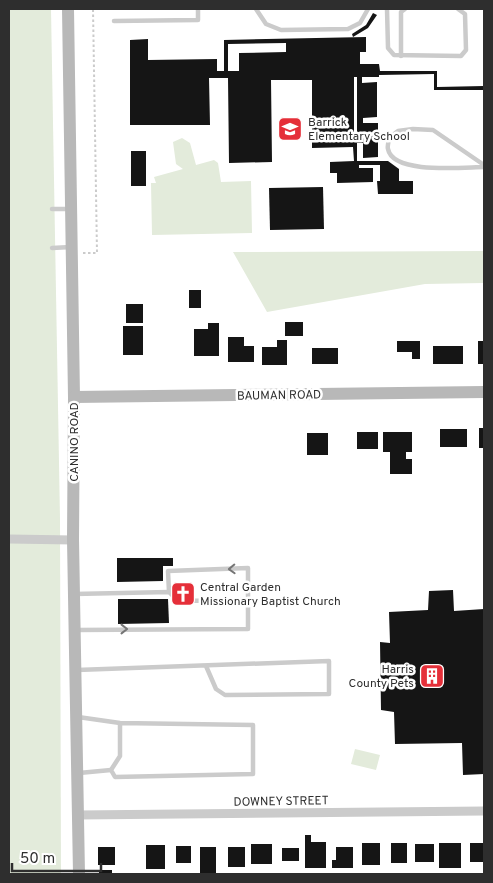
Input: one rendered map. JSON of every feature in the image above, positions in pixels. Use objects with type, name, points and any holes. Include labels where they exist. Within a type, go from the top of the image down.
[{"type":"street","name":"CANINO ROAD","points":[[68,9],[72,209],[76,250],[74,594],[79,874]]},
{"type":"street","name":"BAUMAN ROAD","points":[[74,397],[484,392]]},
{"type":"street","points":[[9,540],[74,540]]},
{"type":"street","name":"DOWNEY STREET","points":[[78,815],[484,811]]},
{"type":"lane","points":[[114,21],[198,20],[198,9]]},
{"type":"lane","points":[[256,9],[266,24],[281,30],[348,30],[360,23],[368,9]]},
{"type":"lane","points":[[387,9],[388,48],[394,55],[461,56],[466,50],[465,14],[458,9]]},
{"type":"lane","points":[[401,56],[401,12],[405,9]]},
{"type":"lane","points":[[413,129],[433,130],[484,166],[420,168],[402,164],[391,156],[388,149],[389,138],[398,131],[413,129]]},
{"type":"lane","points":[[52,209],[72,209]]},
{"type":"lane","points":[[52,248],[76,250]]},
{"type":"lane","points":[[75,630],[248,630],[248,600],[248,568],[168,571],[169,592],[178,601],[248,600]]},
{"type":"lane","points":[[74,594],[169,592]]},
{"type":"lane","points":[[75,670],[329,661],[329,694],[225,695],[216,689],[206,666]]},
{"type":"lane","points":[[76,716],[120,723],[253,725],[253,774],[115,778],[111,770]]},
{"type":"lane","points":[[111,770],[120,756],[120,723]]},
{"type":"lane","points":[[78,773],[111,770]]},
{"type":"path","points":[[76,250],[96,253],[92,9]]},
{"type":"green space","points":[[9,9],[51,9],[60,519],[61,874],[9,874]]},
{"type":"green space","points":[[182,138],[190,143],[196,165],[214,160],[218,163],[221,182],[251,181],[252,233],[152,235],[151,183],[156,183],[154,177],[183,169],[176,164],[173,142]]},
{"type":"green space","points":[[484,251],[484,283],[425,284],[267,312],[233,252]]},
{"type":"green space","points":[[355,749],[380,755],[376,770],[351,764]]},
{"type":"building","points":[[373,13],[377,15],[368,28],[353,37],[352,34],[366,25]]},
{"type":"building","points":[[366,37],[366,52],[360,52],[360,64],[379,64],[380,71],[437,71],[437,87],[484,86],[484,90],[434,90],[434,74],[362,77],[362,83],[377,82],[377,117],[363,118],[363,123],[378,123],[378,157],[363,158],[363,143],[357,143],[357,161],[388,161],[399,169],[399,181],[413,181],[413,194],[378,194],[377,181],[380,181],[380,165],[359,165],[359,168],[373,168],[373,182],[337,183],[337,173],[330,173],[330,162],[354,161],[353,147],[312,148],[312,80],[271,80],[272,162],[229,163],[228,78],[209,78],[210,125],[130,125],[130,40],[148,39],[148,60],[217,59],[217,71],[224,71],[224,40]],"holes":[[[286,43],[286,52],[239,53],[239,71],[228,71],[228,44]],[[354,77],[357,77],[357,136],[354,136]]]},
{"type":"building","points":[[131,151],[146,151],[146,186],[131,186]]},
{"type":"building","points":[[323,187],[324,229],[270,230],[269,188]]},
{"type":"building","points":[[189,290],[201,290],[201,308],[189,308]]},
{"type":"building","points":[[126,304],[143,304],[143,323],[126,323]]},
{"type":"building","points":[[285,322],[303,322],[303,336],[285,336]]},
{"type":"building","points":[[208,323],[219,323],[219,356],[194,356],[194,329],[208,329]]},
{"type":"building","points":[[123,326],[143,326],[143,355],[123,355]]},
{"type":"building","points":[[228,337],[244,337],[244,346],[254,346],[254,362],[228,362]]},
{"type":"building","points":[[277,340],[287,340],[287,365],[262,365],[262,347],[277,347]]},
{"type":"building","points":[[397,341],[420,341],[420,359],[412,359],[412,352],[397,352]]},
{"type":"building","points":[[478,341],[484,341],[484,364],[478,364]]},
{"type":"building","points":[[433,346],[463,346],[463,364],[433,364]]},
{"type":"building","points":[[312,348],[338,348],[338,364],[312,364]]},
{"type":"building","points":[[479,428],[484,428],[484,448],[479,448]]},
{"type":"building","points":[[440,429],[467,429],[467,447],[440,447]]},
{"type":"building","points":[[357,432],[378,432],[378,449],[357,449]]},
{"type":"building","points":[[383,432],[412,432],[412,452],[406,452],[406,459],[412,459],[412,474],[390,474],[390,452],[383,452]]},
{"type":"building","points":[[307,433],[328,433],[328,455],[307,455]]},
{"type":"building","points":[[117,558],[173,558],[173,566],[163,566],[163,581],[117,582]]},
{"type":"building","name":"Harris County Pets","points":[[453,590],[454,611],[484,609],[484,774],[463,775],[462,743],[395,744],[394,712],[381,710],[380,642],[390,643],[389,612],[428,610],[429,591]]},
{"type":"building","points":[[118,599],[168,599],[169,623],[118,624]]},
{"type":"building","points":[[305,835],[311,835],[311,842],[326,842],[326,868],[305,868]]},
{"type":"building","points":[[362,843],[380,843],[380,865],[362,865]]},
{"type":"building","points":[[391,843],[407,843],[407,863],[391,863]]},
{"type":"building","points":[[439,843],[461,843],[461,868],[439,868]]},
{"type":"building","points":[[470,843],[484,843],[484,862],[470,862]]},
{"type":"building","points":[[251,844],[272,844],[272,864],[251,864]]},
{"type":"building","points":[[415,844],[434,844],[434,862],[415,862]]},
{"type":"building","points":[[146,845],[165,845],[165,869],[146,869]]},
{"type":"building","points":[[176,846],[191,846],[191,863],[176,863]]},
{"type":"building","points":[[98,847],[115,847],[115,865],[98,865]]},
{"type":"building","points":[[200,847],[216,847],[216,874],[200,874]]},
{"type":"building","points":[[228,847],[245,847],[245,867],[228,867]]},
{"type":"building","points":[[336,847],[353,847],[353,868],[332,868],[332,860],[336,860]]},
{"type":"building","points":[[282,848],[299,848],[299,861],[282,861]]},
{"type":"building","points":[[99,870],[112,870],[112,874],[99,874]]},
{"type":"place","name":"Barrick Elementary School","points":[[290,129]]},
{"type":"place","name":"Central Garden Missionary Baptist Church","points":[[183,594]]},
{"type":"place","name":"Harris County Pets","points":[[432,676]]}]
